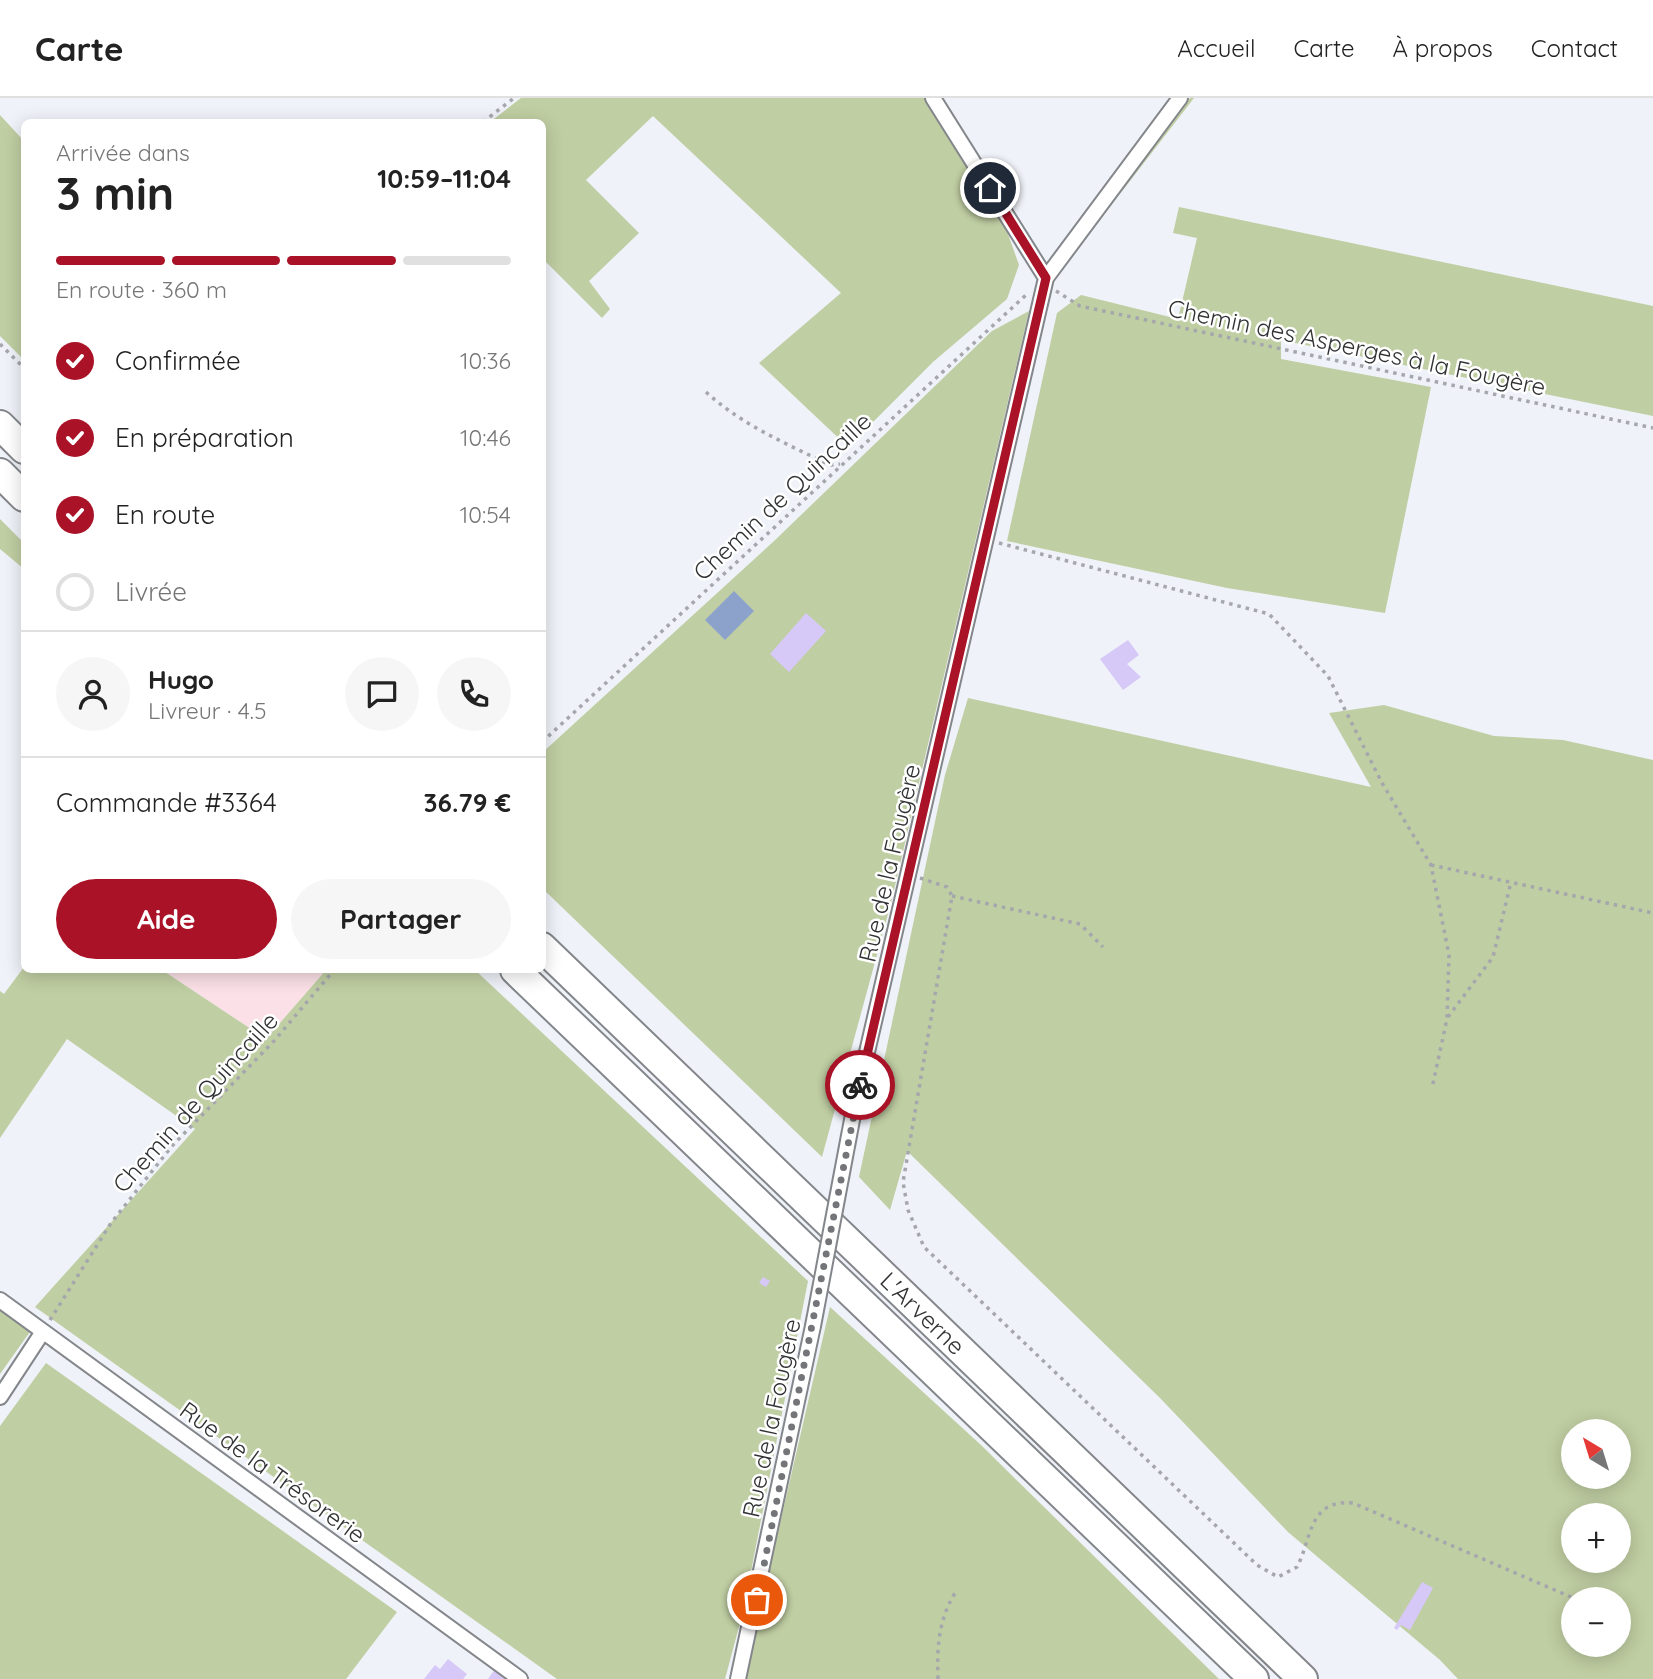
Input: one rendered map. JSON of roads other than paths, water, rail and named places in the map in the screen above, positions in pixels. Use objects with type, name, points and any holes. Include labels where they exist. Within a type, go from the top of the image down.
[{"type":"highway","points":[[0,425],[21,446]]},
{"type":"highway","points":[[0,473],[21,494]]},
{"type":"highway","name":"L'Arverne","points":[[546,951],[1303,1679]]},
{"type":"highway","name":"L'Arverne","points":[[518,973],[1254,1679]]},
{"type":"street","points":[[933,98],[1053,281]]},
{"type":"street","name":"Rue de la Fougère","points":[[738,1679],[813,1326],[855,1104],[987,540],[1053,281],[1181,98]]},
{"type":"street","name":"Rue de la Trésorerie","points":[[0,1300],[520,1679]]},
{"type":"street","points":[[0,1397],[42,1333]]},
{"type":"water","points":[[734,591],[754,611],[725,640],[705,620]]}]
